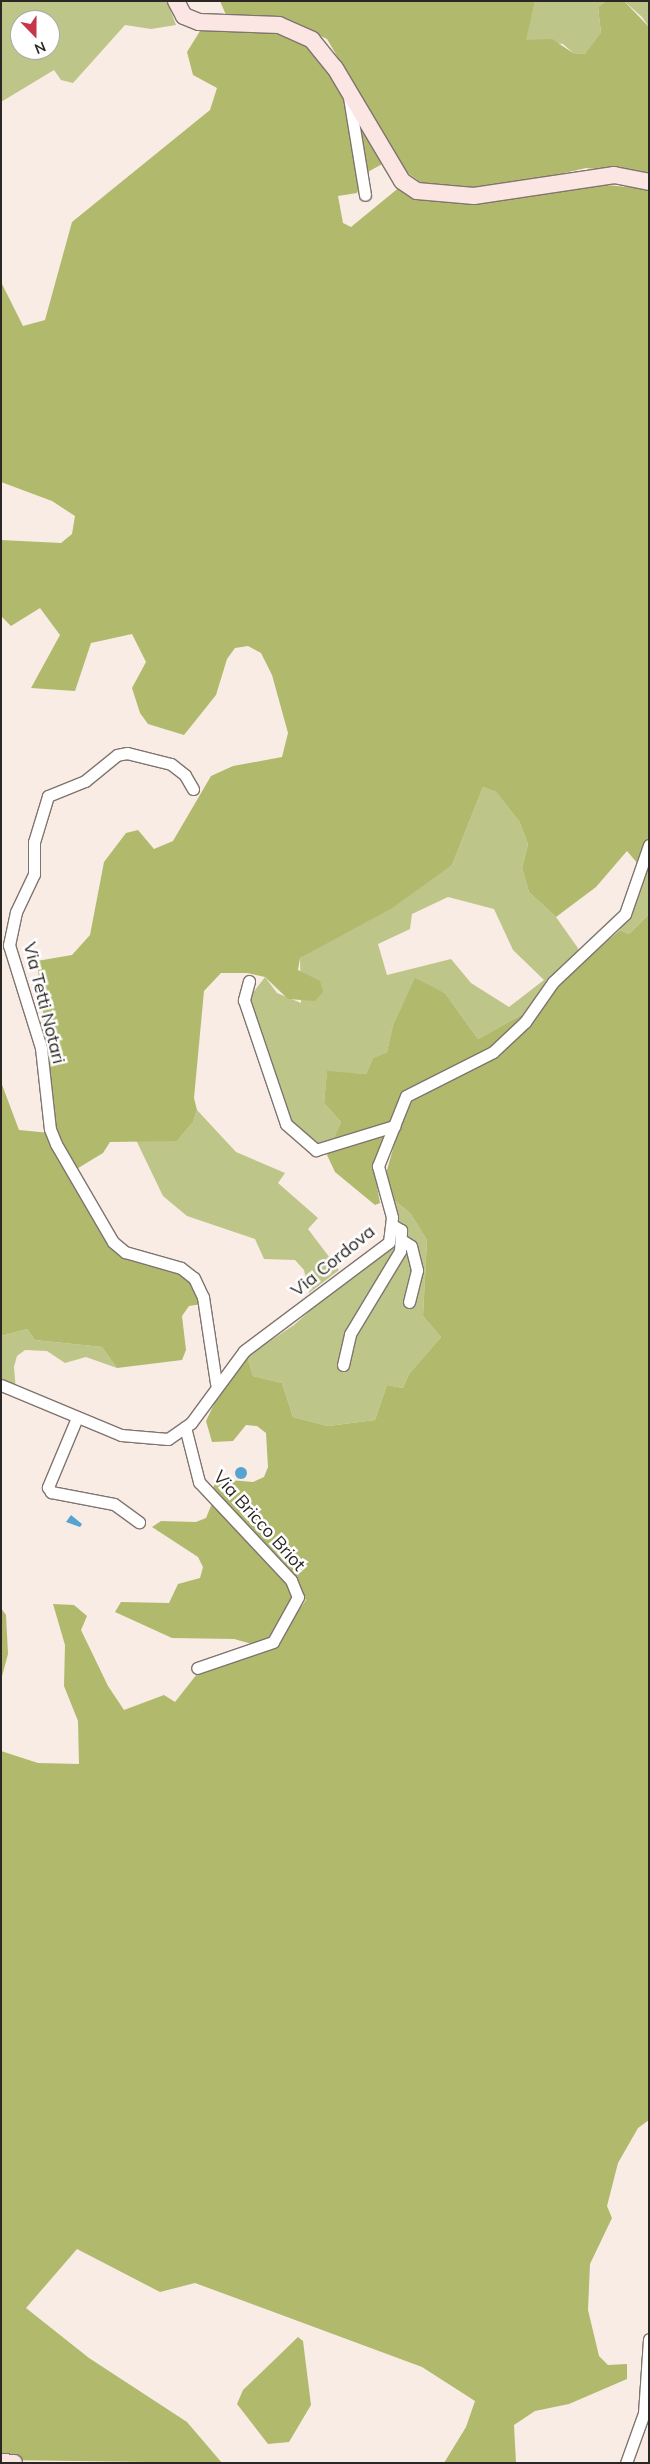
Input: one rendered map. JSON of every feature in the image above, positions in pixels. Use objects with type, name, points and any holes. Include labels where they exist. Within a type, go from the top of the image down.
[{"type":"street","points":[[176,1],[184,16],[199,22],[279,25],[312,40],[347,88],[402,181],[417,191],[474,196],[614,175],[649,182]]},
{"type":"street","points":[[347,88],[365,195]]},
{"type":"street","name":"Via Tetti Notari","points":[[193,788],[185,775],[171,764],[127,753],[117,755],[86,781],[48,796],[34,842],[34,874],[16,912],[9,945],[41,1048],[50,1129],[56,1144],[113,1242],[125,1252],[181,1268],[194,1278],[203,1297],[216,1383]]},
{"type":"street","name":"Via Cordova","points":[[1,1385],[76,1420],[121,1435],[168,1439],[185,1427],[216,1383],[244,1352],[389,1242],[392,1224],[378,1166],[406,1096],[493,1052],[525,1022],[553,982],[612,930],[626,914],[649,846]]},
{"type":"street","points":[[249,981],[244,1000],[286,1124],[316,1150],[394,1126]]},
{"type":"street","points":[[344,1365],[350,1334],[403,1241],[401,1230],[392,1224]]},
{"type":"street","points":[[403,1241],[411,1246],[417,1270],[409,1302]]},
{"type":"street","points":[[76,1420],[48,1487],[51,1492],[114,1504],[139,1522]]},
{"type":"street","name":"Via Bricco Briot","points":[[185,1427],[199,1482],[298,1589],[295,1607],[273,1642],[197,1668]]},
{"type":"street","points":[[626,2463],[644,2412],[649,2339]]},
{"type":"street","points":[[1,2462],[14,2463]]},
{"type":"green space","points":[[1,1],[167,1],[176,25],[151,29],[125,25],[73,83],[61,80],[54,70],[1,102]]},
{"type":"green space","points":[[220,1],[535,1],[526,40],[552,39],[573,53],[585,54],[601,33],[598,7],[606,1],[624,1],[649,27],[649,175],[586,168],[513,185],[443,189],[424,185],[404,170],[327,39],[282,19],[226,15]]},
{"type":"green space","points":[[535,1],[606,1],[598,7],[601,33],[596,46],[585,54],[573,53],[563,44],[525,40]]},
{"type":"green space","points":[[624,1],[649,1],[649,27],[642,17]]},
{"type":"green space","points":[[216,27],[275,28],[309,45],[339,85],[384,163],[366,173],[357,193],[338,196],[343,223],[351,227],[401,186],[437,201],[464,203],[596,184],[649,189],[649,839],[638,864],[627,851],[596,887],[556,917],[529,892],[522,868],[528,844],[519,821],[496,792],[483,787],[452,865],[392,908],[300,958],[298,970],[320,981],[323,992],[315,1001],[288,999],[265,977],[247,973],[221,973],[204,991],[194,1098],[197,1110],[193,1122],[177,1141],[110,1142],[103,1153],[75,1170],[57,1133],[37,961],[72,955],[90,935],[104,862],[126,833],[138,830],[154,849],[173,841],[211,776],[233,766],[282,757],[288,733],[272,675],[261,653],[248,646],[235,648],[227,659],[216,695],[184,735],[148,724],[140,713],[132,688],[146,662],[132,634],[91,643],[75,691],[31,688],[60,635],[40,608],[11,626],[1,616],[1,540],[61,543],[72,534],[75,516],[52,501],[1,482],[1,282],[23,326],[45,320],[72,222],[210,110],[217,88],[193,75],[187,52],[200,31]]},
{"type":"green space","points":[[483,787],[496,792],[519,821],[528,844],[522,868],[529,892],[556,917],[580,951],[523,1014],[478,1039],[445,993],[415,979],[393,1025],[387,1052],[373,1058],[366,1074],[327,1072],[324,1103],[341,1122],[331,1147],[323,1149],[287,1124],[248,999],[265,977],[277,993],[301,1003],[300,958],[452,865]],"holes":[[[448,897],[494,909],[513,950],[544,980],[509,1007],[471,983],[451,959],[387,975],[378,944],[410,929],[412,914]]]},
{"type":"green space","points":[[649,857],[649,914],[629,934],[620,930]]},
{"type":"green space","points":[[649,914],[649,2120],[638,2128],[618,2163],[607,2206],[612,2218],[590,2264],[588,2310],[599,2356],[608,2365],[627,2364],[627,2379],[569,2404],[535,2411],[514,2425],[516,2463],[444,2463],[466,2427],[475,2401],[422,2367],[195,2283],[160,2292],[77,2249],[26,2308],[89,2358],[187,2422],[222,2463],[1,2460],[1,1751],[38,1763],[79,1764],[78,1721],[64,1686],[65,1645],[53,1604],[74,1605],[87,1616],[81,1630],[108,1686],[124,1710],[164,1695],[175,1702],[197,1674],[273,1647],[306,1600],[212,1489],[218,1479],[253,1482],[264,1477],[268,1467],[266,1433],[257,1426],[246,1425],[233,1441],[212,1442],[206,1421],[216,1400],[247,1356],[253,1376],[282,1383],[293,1417],[328,1426],[375,1420],[387,1385],[403,1388],[409,1374],[441,1337],[423,1316],[427,1240],[410,1213],[394,1200],[385,1177],[395,1142],[385,1136],[374,1169],[380,1203],[375,1205],[335,1172],[327,1155],[341,1122],[324,1103],[327,1071],[366,1074],[373,1058],[387,1052],[393,1025],[415,978],[445,993],[478,1039],[523,1014],[620,930],[629,934]]},
{"type":"green space","points":[[1,1082],[19,1130],[50,1133],[94,1221],[111,1244],[186,1273],[202,1304],[189,1306],[182,1316],[186,1350],[182,1360],[117,1368],[102,1347],[35,1340],[27,1329],[1,1336]]},
{"type":"green space","points":[[197,1110],[236,1152],[285,1173],[278,1183],[318,1218],[308,1229],[339,1270],[309,1293],[304,1270],[295,1260],[264,1259],[255,1239],[187,1216],[163,1196],[136,1140],[177,1141],[193,1122]]},
{"type":"green space","points":[[394,1200],[410,1213],[427,1240],[423,1316],[441,1337],[409,1374],[403,1388],[387,1385],[375,1420],[328,1426],[293,1417],[282,1383],[253,1376],[247,1356],[294,1325],[312,1309],[310,1301],[390,1244],[390,1202]]},
{"type":"green space","points":[[27,1329],[35,1340],[102,1347],[117,1368],[86,1357],[65,1363],[47,1351],[25,1350],[17,1356],[14,1367],[16,1391],[1,1380],[1,1336]]},
{"type":"green space","points":[[213,1501],[295,1592],[272,1639],[252,1644],[234,1639],[172,1638],[115,1612],[121,1602],[169,1603],[178,1584],[200,1578],[203,1567],[198,1557],[152,1527],[161,1521],[196,1522],[206,1518]]},
{"type":"green space","points":[[1,1608],[6,1615],[8,1654],[1,1680]]},
{"type":"green space","points":[[298,2337],[303,2341],[311,2405],[289,2442],[268,2444],[237,2404],[243,2390]]},
{"type":"water","points":[[241,1467],[247,1473],[241,1479],[235,1473]]},
{"type":"water","points":[[71,1515],[82,1524],[80,1527],[66,1522]]}]
